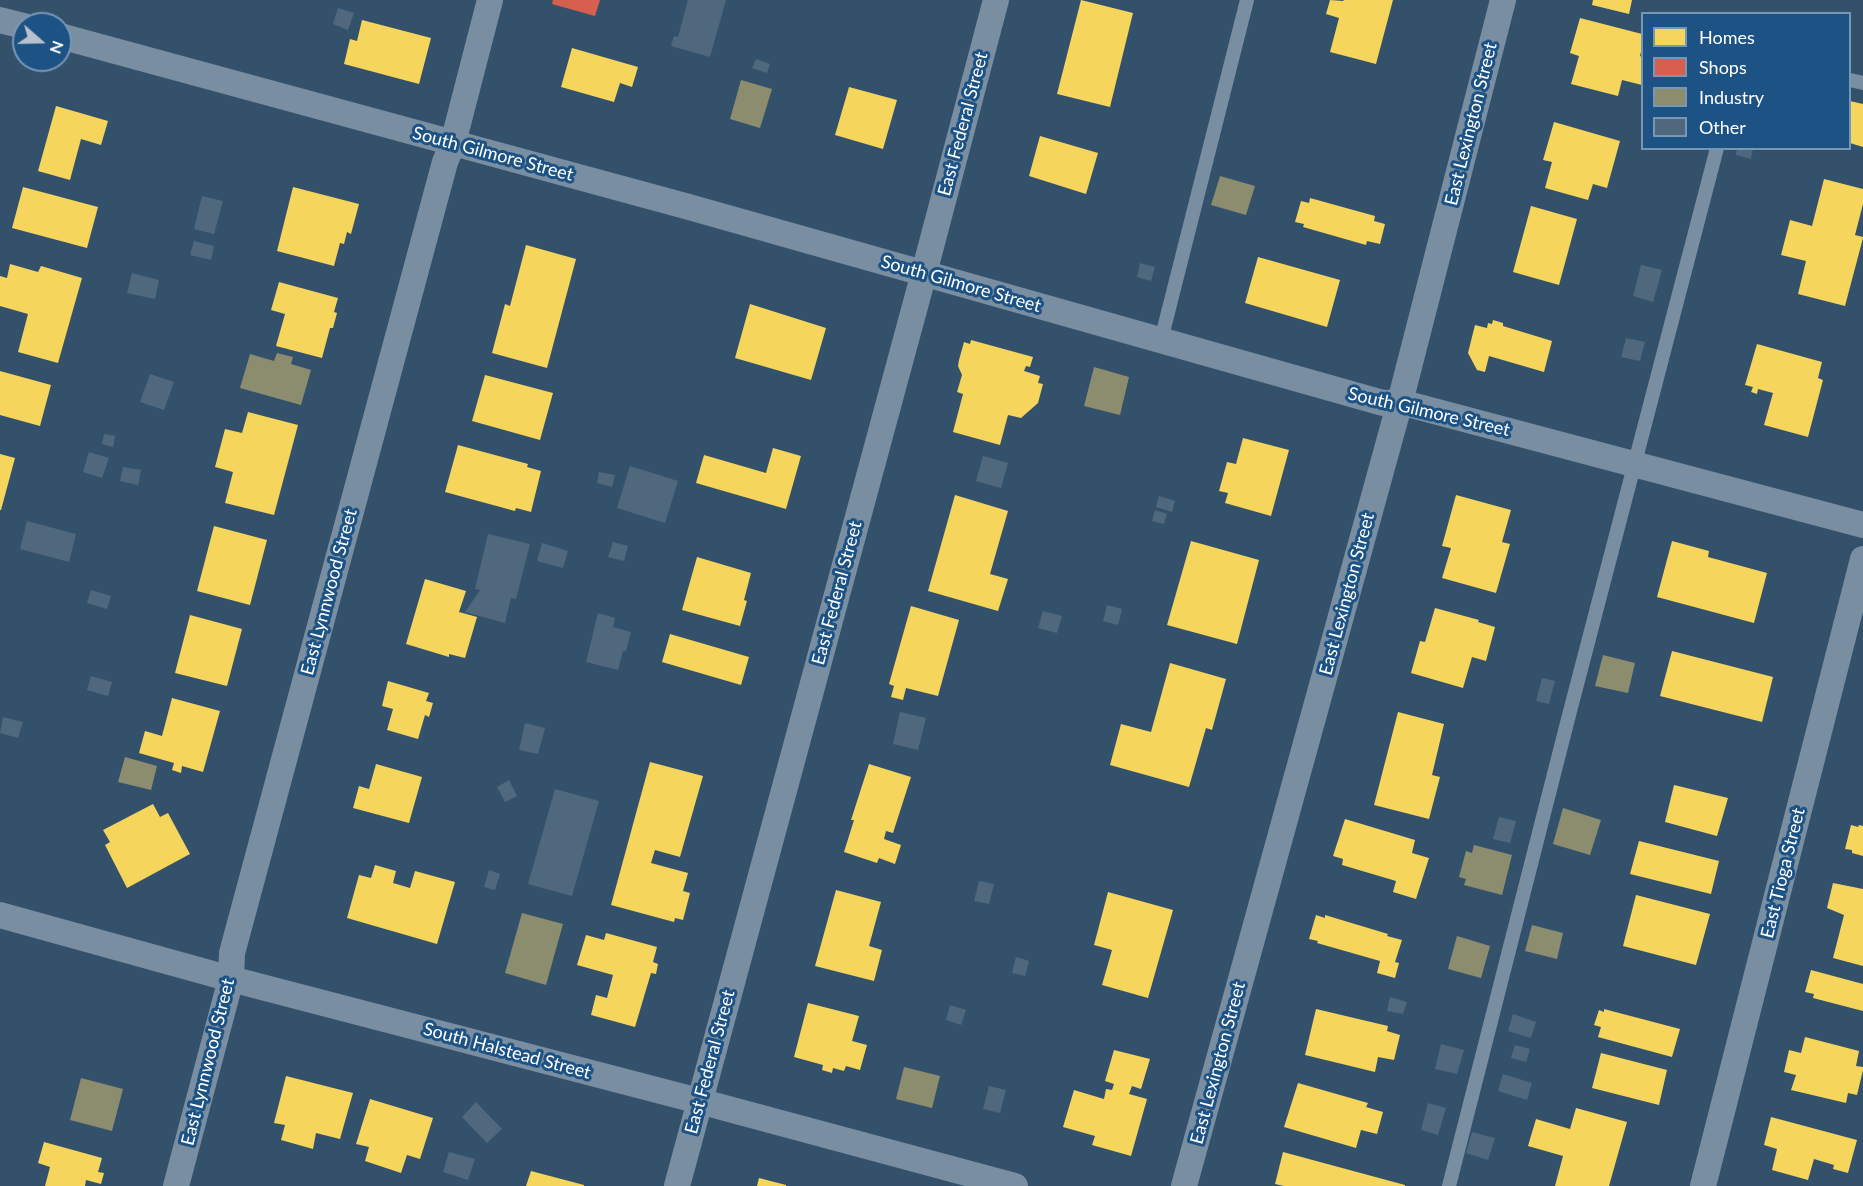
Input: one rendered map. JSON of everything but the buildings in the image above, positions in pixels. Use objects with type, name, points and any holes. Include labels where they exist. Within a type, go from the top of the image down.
[{"type":"street","name":"East Lynnwood Street","points":[[176,1186],[231,979],[232,953],[490,0]]},
{"type":"street","name":"East Federal Street","points":[[677,1186],[996,0]]},
{"type":"street","name":"East Lexington Street","points":[[1184,1186],[1400,402],[1503,0]]},
{"type":"street","name":"South Gilmore Street","points":[[72,39],[689,207],[1383,403],[1400,402],[1863,525]]},
{"type":"street","name":"East Tioga Street","points":[[1703,1186],[1863,559]]},
{"type":"street","name":"South Halstead Street","points":[[0,915],[231,979],[1015,1186]]},
{"type":"lane","points":[[1161,340],[1247,0]]},
{"type":"lane","points":[[1449,1186],[1716,150]]}]
